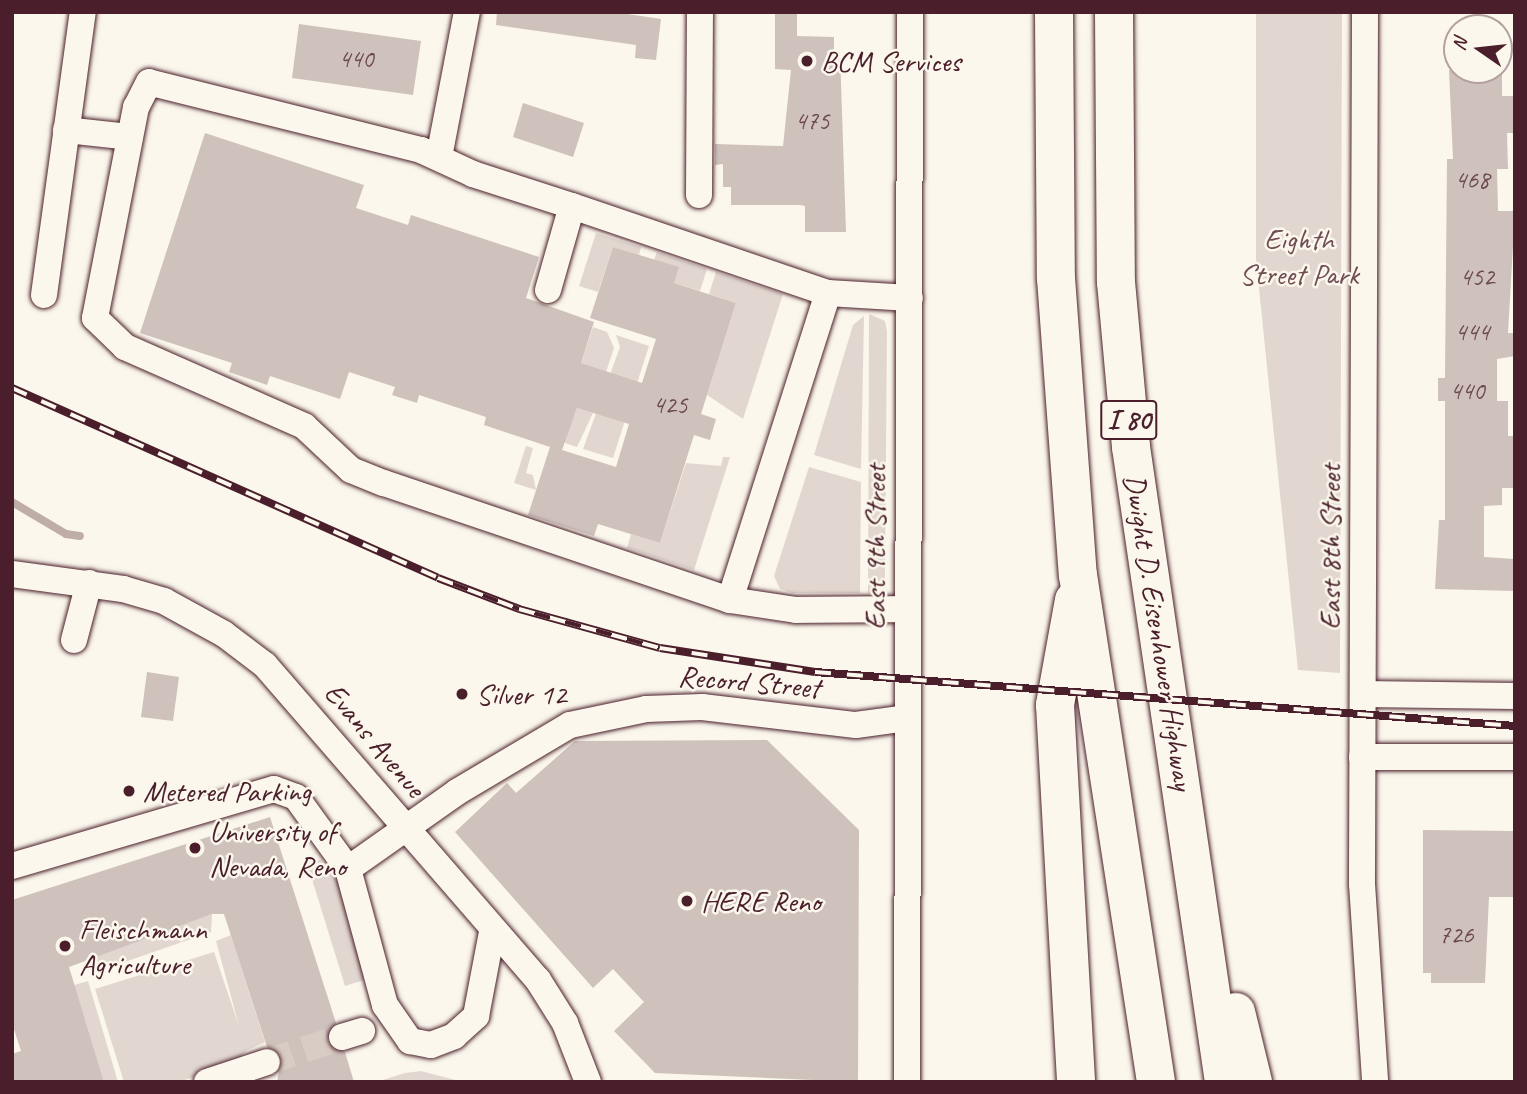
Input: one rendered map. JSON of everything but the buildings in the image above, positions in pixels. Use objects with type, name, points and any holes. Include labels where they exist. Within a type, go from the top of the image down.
[{"type":"highway","name":"I 80","points":[[1054,12],[1056,278],[1078,575],[1156,1082]]},
{"type":"highway","name":"Dwight D. Eisenhower Highway","points":[[1114,12],[1116,282],[1131,447],[1189,824],[1224,1082]]},
{"type":"highway","points":[[1076,1082],[1055,705],[1078,575]]},
{"type":"highway","points":[[1189,824],[1253,1082]]},
{"type":"street","points":[[44,295],[83,12]]},
{"type":"street","points":[[439,157],[448,125],[467,12]]},
{"type":"street","points":[[699,195],[700,12]]},
{"type":"street","name":"East 9th Street","points":[[907,1082],[910,12]]},
{"type":"street","name":"East 8th Street","points":[[1365,12],[1363,929],[1375,1082]]},
{"type":"street","points":[[908,609],[796,610],[730,600],[351,470],[304,426],[125,347],[94,318],[140,93],[149,82],[163,81],[439,157],[470,173],[828,293],[910,298]]},
{"type":"street","points":[[66,130],[131,138]]},
{"type":"street","points":[[548,290],[572,206]]},
{"type":"street","points":[[730,600],[828,293]]},
{"type":"street","name":"Evans Avenue","points":[[12,574],[89,583],[164,601],[243,646],[298,699],[552,1000],[588,1082]]},
{"type":"street","points":[[74,640],[89,583]]},
{"type":"street","points":[[1363,694],[1515,696]]},
{"type":"street","name":"Record Street","points":[[348,869],[405,826],[570,725],[646,709],[702,707],[856,725],[907,718]]},
{"type":"street","points":[[1363,757],[1515,757]]},
{"type":"street","points":[[12,866],[274,789],[296,797],[348,869],[385,1005],[410,1041],[431,1045],[454,1037],[476,1016],[492,932]]},
{"type":"street","points":[[206,1082],[267,1062]]},
{"type":"green space","name":"Eighth Street Park","points":[[1256,12],[1342,12],[1340,673],[1298,670],[1256,259]]},
{"type":"green space","points":[[596,233],[641,247],[639,255],[613,247],[598,292],[579,286]]},
{"type":"green space","points":[[657,252],[707,269],[700,291],[674,283],[654,260]]},
{"type":"green space","points":[[716,272],[783,294],[743,419],[707,395],[736,303],[709,294]]},
{"type":"green space","points":[[869,314],[885,321],[887,331],[885,578],[876,592],[868,593]]},
{"type":"green space","points":[[864,316],[861,469],[814,455],[853,325]]},
{"type":"green space","points":[[593,327],[607,332],[614,348],[606,372],[581,363]]},
{"type":"green space","points":[[616,335],[649,346],[613,458],[583,449],[620,347]]},
{"type":"green space","points":[[577,408],[593,413],[577,447],[556,440],[564,414],[574,417]]},
{"type":"green space","points":[[526,446],[533,448],[526,473],[533,475],[536,490],[514,483]]},
{"type":"green space","points":[[723,457],[730,457],[694,570],[627,548],[631,534],[660,543],[686,463],[721,466]]},
{"type":"green space","points":[[809,467],[861,482],[860,593],[792,593],[780,589],[774,576]]},
{"type":"green space","points":[[320,860],[336,874],[367,979],[345,986],[307,863]]},
{"type":"green space","points":[[212,914],[211,932],[93,973],[87,956]]},
{"type":"green space","points":[[231,935],[265,1042],[246,1051],[233,1065],[178,1082],[124,1082],[95,989],[214,952],[239,1026],[216,941]]},
{"type":"green space","points":[[88,981],[118,1082],[104,1082],[74,985]]},
{"type":"green space","points":[[421,1071],[463,1082],[376,1082],[405,1073]]},
{"type":"waterway","points":[[12,502],[66,534],[80,536]]},
{"type":"tunnel","points":[[267,1062],[342,1037]]},
{"type":"railway","points":[[12,388],[438,578],[519,609],[660,648],[815,672],[1515,726]]},
{"type":"place","name":"BCM Services","points":[[807,61]]},
{"type":"place","name":"Silver 12","points":[[462,694]]},
{"type":"place","name":"Metered Parking","points":[[129,791]]},
{"type":"place","name":"University of Nevada, Reno","points":[[195,848]]},
{"type":"place","name":"HERE Reno","points":[[687,901]]},
{"type":"place","name":"Fleischmann Agriculture","points":[[65,946]]}]
